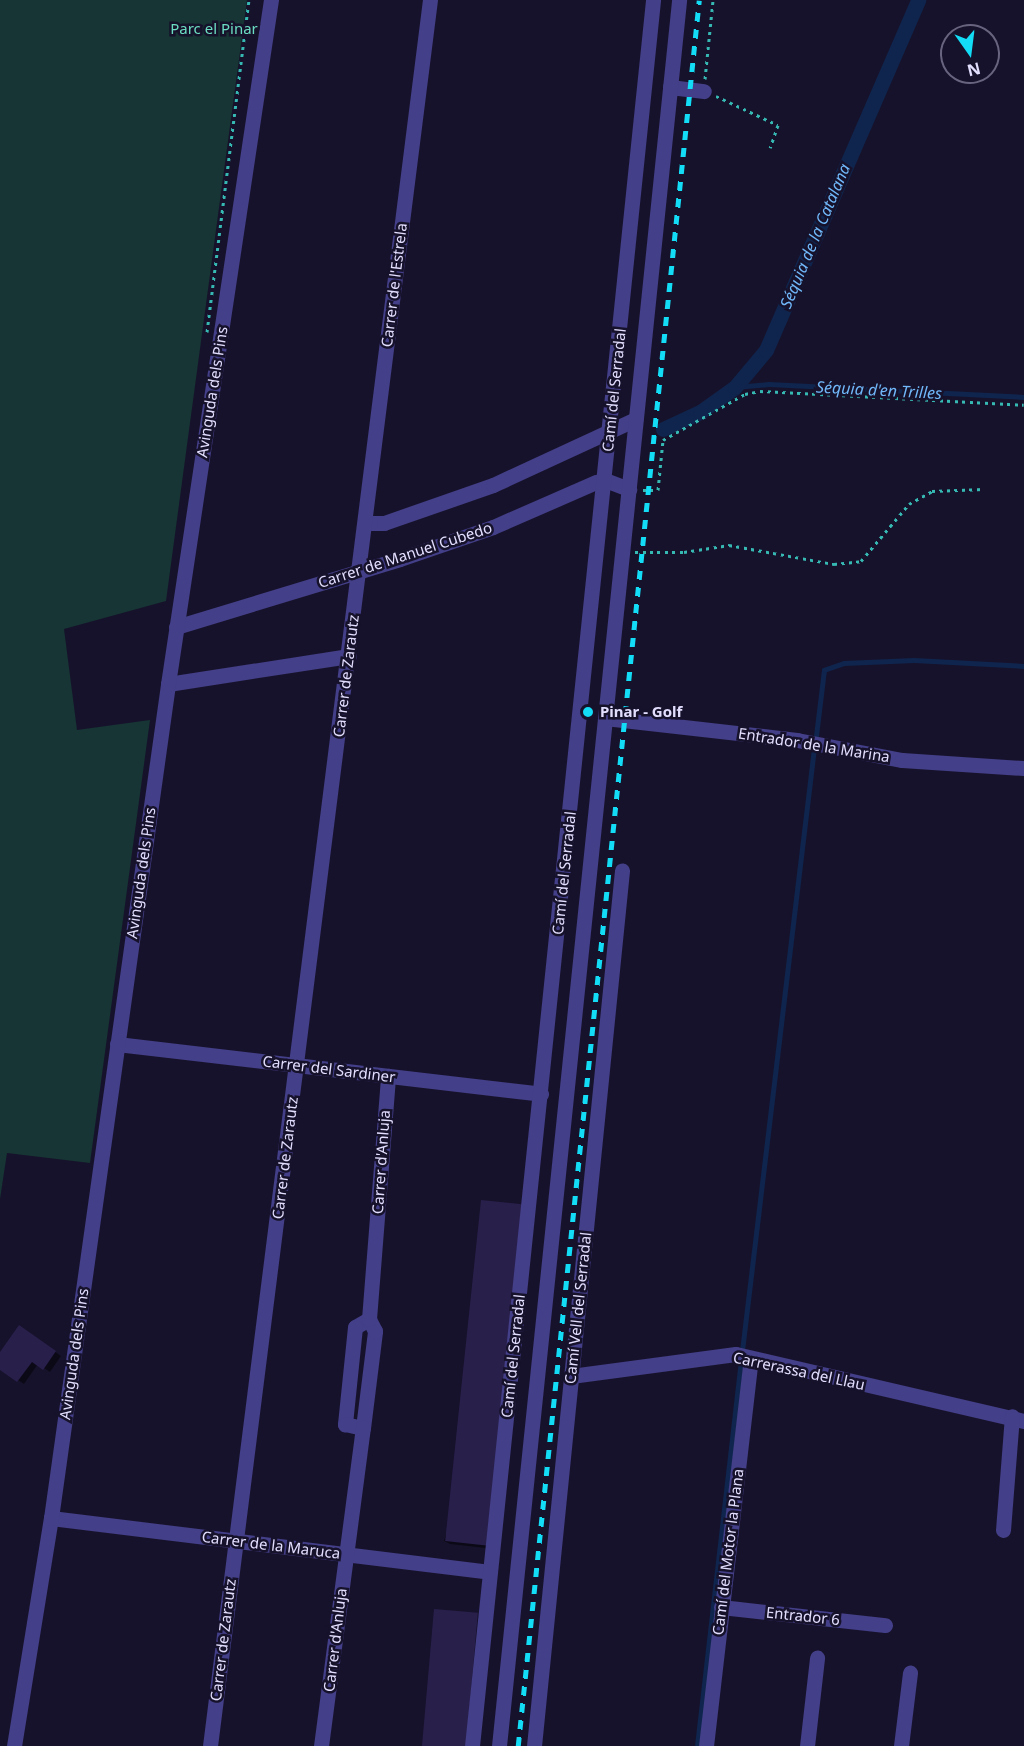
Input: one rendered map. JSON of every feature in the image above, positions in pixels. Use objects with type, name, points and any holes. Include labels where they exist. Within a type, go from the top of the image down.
[{"type":"street","name":"Avinguda dels Pins","points":[[14,1746],[51,1518],[176,627],[272,0]]},
{"type":"street","name":"Carrer de l'Estrela","points":[[359,571],[430,0]]},
{"type":"street","name":"Camí del Serradal","points":[[472,1746],[653,0]]},
{"type":"street","name":"Camí del Serradal","points":[[499,1746],[679,0]]},
{"type":"street","points":[[670,87],[704,91]]},
{"type":"street","points":[[365,523],[384,523],[493,485],[636,419]]},
{"type":"street","points":[[605,480],[629,489]]},
{"type":"street","name":"Carrer de Manuel Cubedo","points":[[176,627],[493,527],[605,480]]},
{"type":"street","name":"Carrer de Zarautz","points":[[210,1746],[359,571]]},
{"type":"street","points":[[168,684],[349,656]]},
{"type":"street","name":"Entrador de la Marina","points":[[605,718],[798,740],[902,760],[1024,768]]},
{"type":"street","name":"Camí Vell del Serradal","points":[[534,1746],[622,870]]},
{"type":"street","name":"Carrer del Sardiner","points":[[117,1044],[540,1095]]},
{"type":"street","name":"Carrer d'Anluja","points":[[321,1746],[363,1428],[345,1424],[355,1327],[369,1319],[388,1076]]},
{"type":"street","name":"Carrerassa del Llau","points":[[571,1376],[735,1354],[1018,1418]]},
{"type":"street","name":"Camí del Motor la Plana","points":[[706,1746],[751,1359]]},
{"type":"street","points":[[1003,1530],[1018,1418]]},
{"type":"street","name":"Carrer de la Maruca","points":[[51,1518],[490,1572]]},
{"type":"street","name":"Entrador 6","points":[[721,1607],[885,1625]]},
{"type":"street","points":[[807,1746],[817,1658]]},
{"type":"street","points":[[901,1746],[910,1673]]},
{"type":"path","points":[[220,335],[204,331],[249,0]]},
{"type":"path","points":[[713,0],[704,91],[778,125],[770,148]]},
{"type":"path","points":[[629,489],[658,490],[663,440],[745,394],[760,391],[1024,405]]},
{"type":"path","points":[[622,552],[684,552],[729,546],[834,564],[861,561],[909,504],[932,490],[984,489]]},
{"type":"green space","name":"Parc el Pinar","points":[[0,0],[247,0],[166,601],[64,629],[77,730],[150,720],[90,1163],[7,1153],[0,1199]]},
{"type":"building","points":[[481,1200],[527,1205],[491,1546],[445,1541]]},
{"type":"building","points":[[19,1325],[56,1351],[43,1370],[32,1362],[17,1382],[0,1370],[0,1352]]},
{"type":"building","points":[[434,1609],[478,1613],[466,1746],[422,1746]]},
{"type":"waterway","name":"Séquia de la Catalana","points":[[663,429],[700,412],[735,387],[766,350],[918,0]]},
{"type":"waterway","name":"Séquia d'en Trilles","points":[[735,387],[769,384],[1024,397]]},
{"type":"waterway","points":[[816,736],[824,670],[844,663],[914,660],[1024,666]]},
{"type":"waterway","points":[[742,1351],[814,748]]},
{"type":"waterway","points":[[697,1746],[741,1359]]},
{"type":"railway","points":[[518,1746],[699,0]]},
{"type":"place","name":"Pinar - Golf","points":[[588,712]]}]
